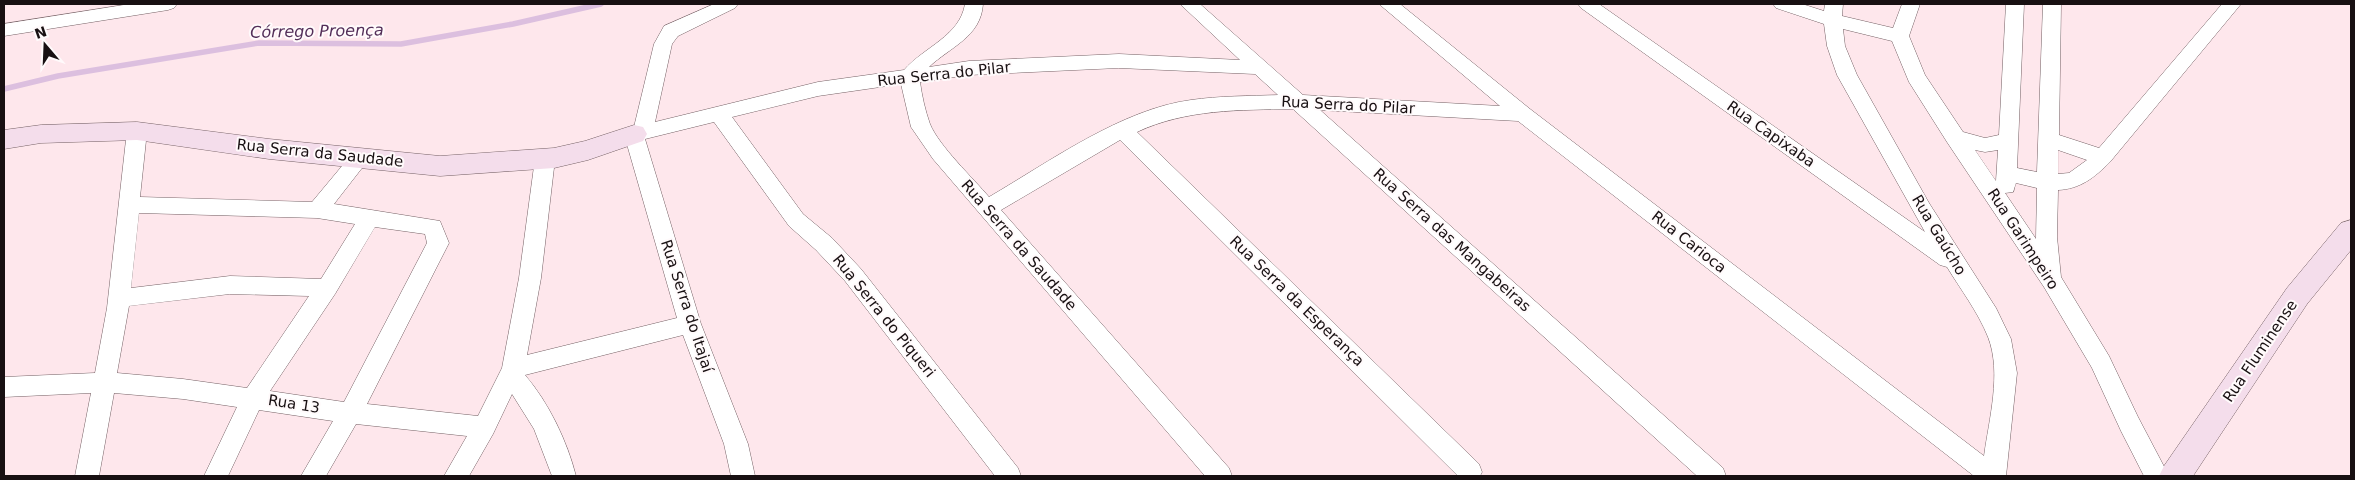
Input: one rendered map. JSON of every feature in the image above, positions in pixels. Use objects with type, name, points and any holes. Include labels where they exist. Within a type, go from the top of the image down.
[{"type":"street","points":[[4,30],[168,4]]},
{"type":"street","points":[[638,133],[663,44],[671,30],[729,4]]},
{"type":"street","points":[[910,76],[924,60],[947,45],[966,26],[974,10],[974,4]]},
{"type":"street","name":"Rua Serra das Mangabeiras","points":[[1189,4],[1714,476]]},
{"type":"street","name":"Rua Carioca","points":[[1388,4],[1524,114],[1993,476]]},
{"type":"street","name":"Rua Capixaba","points":[[1588,4],[1955,264]]},
{"type":"street","points":[[1782,4],[1833,12],[1900,36],[1907,11],[1911,4]]},
{"type":"street","points":[[2004,208],[2014,4]]},
{"type":"street","points":[[2052,4],[2046,237],[2052,281]]},
{"type":"street","points":[[2007,173],[2048,182],[2069,181],[2082,176],[2104,157],[2232,4]]},
{"type":"street","name":"Rua Gaúcho","points":[[1833,12],[1836,46],[1847,75],[1955,264],[1983,305],[2000,339],[2006,373],[1993,476]]},
{"type":"street","name":"Rua Garimpeiro","points":[[1900,36],[1916,78],[2052,281],[2101,362],[2129,424],[2156,476]]},
{"type":"street","name":"Rua Serra do Pilar","points":[[638,133],[818,90],[969,68],[1119,60],[1260,68]]},
{"type":"street","name":"Rua Serra da Saudade","points":[[910,76],[912,96],[921,127],[940,154],[1220,476]]},
{"type":"street","name":"Rua Serra do Pilar","points":[[987,208],[1122,130],[1151,117],[1190,107],[1250,102],[1298,102],[1524,114]]},
{"type":"street","name":"Rua Serra do Piqueri","points":[[718,113],[796,220],[824,244],[853,275],[1009,476]]},
{"type":"street","name":"Rua Serra da Esperança","points":[[1122,130],[1470,472]]},
{"type":"street","points":[[87,476],[118,298],[137,131]]},
{"type":"street","name":"Rua Serra da Saudade","points":[[4,140],[41,134],[137,131],[359,159],[440,166],[546,159],[588,150],[638,133]]},
{"type":"street","name":"Rua Serra do Itajaí","points":[[638,133],[690,324],[736,444],[743,476]]},
{"type":"street","points":[[1954,137],[1986,145],[2007,142]]},
{"type":"street","points":[[2049,139],[2104,157]]},
{"type":"street","points":[[317,210],[359,159]]},
{"type":"street","points":[[456,476],[485,427],[512,371],[530,278],[546,159]]},
{"type":"street","points":[[130,205],[317,210],[433,227],[438,243],[350,413],[313,476]]},
{"type":"street","points":[[216,476],[253,398],[327,288],[369,218]]},
{"type":"street","name":"Rua Fluminense","points":[[2175,476],[2297,296],[2351,231]]},
{"type":"street","points":[[118,298],[230,284],[327,288]]},
{"type":"street","points":[[512,371],[690,324]]},
{"type":"street","points":[[512,371],[526,392],[558,456],[564,476]]},
{"type":"street","name":"Rua 13","points":[[4,387],[104,382],[183,389],[350,413],[485,427]]},
{"type":"waterway","name":"Córrego Proença","points":[[4,89],[58,76],[259,43],[401,44],[513,24],[601,4]]}]
